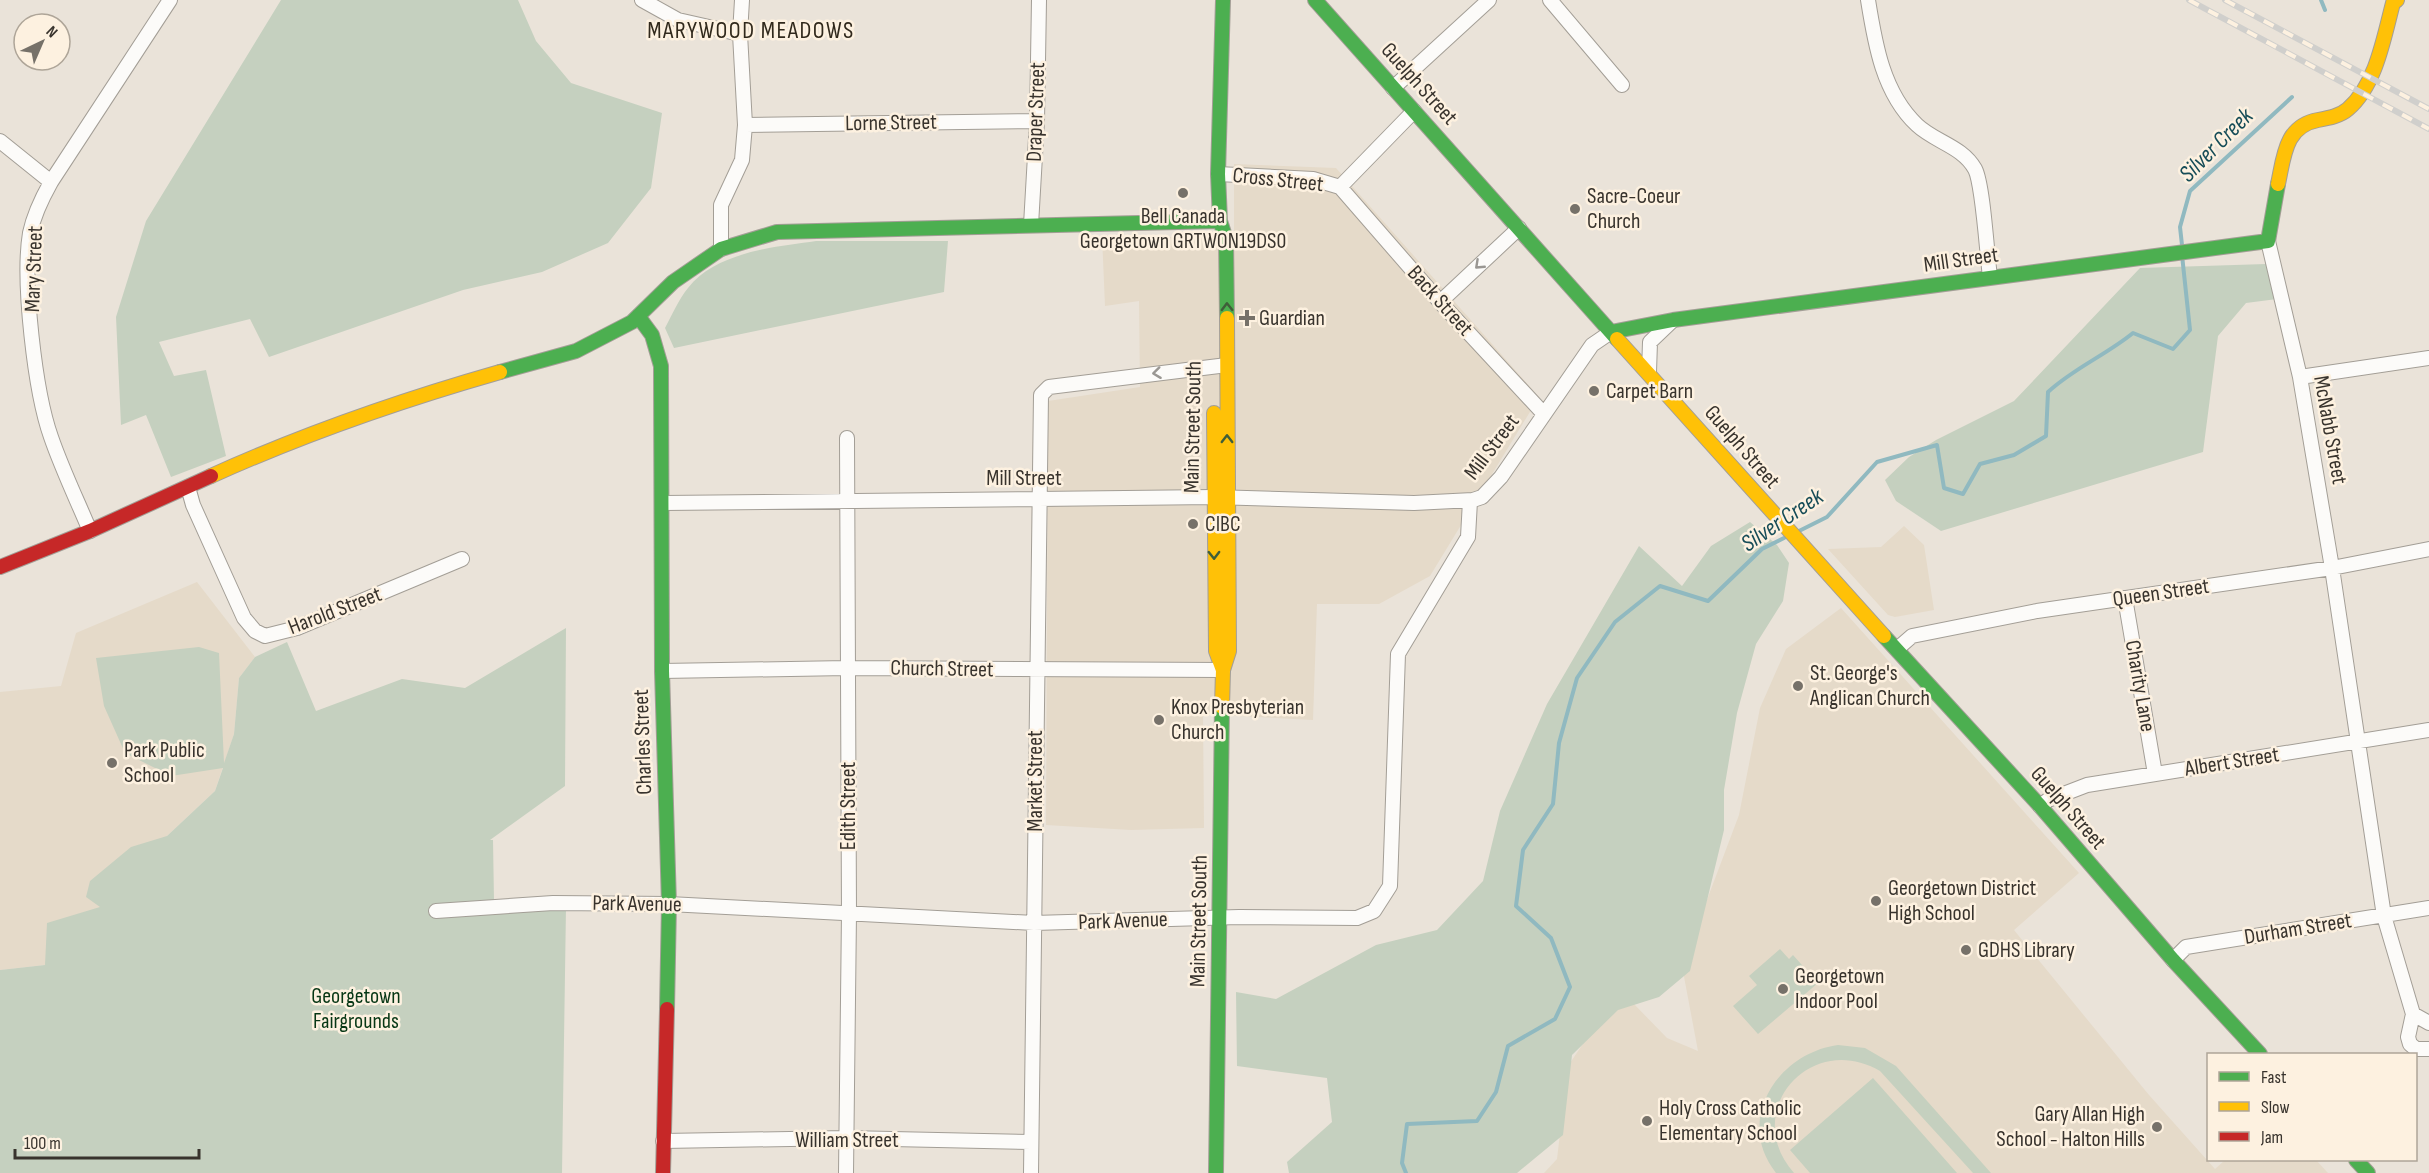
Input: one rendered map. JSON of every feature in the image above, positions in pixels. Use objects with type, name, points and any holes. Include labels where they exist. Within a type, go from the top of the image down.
[{"type":"street","name":"Mary Street","points":[[90,531],[51,436],[36,369],[29,282],[30,234],[38,205],[51,182],[170,0]]},
{"type":"street","points":[[642,0],[678,20],[740,34]]},
{"type":"street","points":[[721,249],[721,205],[742,160],[745,125],[740,34],[742,0]]},
{"type":"street","name":"Draper Street","points":[[1031,225],[1037,122],[1039,0]]},
{"type":"street","name":"Main Street South","points":[[1216,1173],[1221,917],[1222,670],[1216,651],[1213,497],[1226,239],[1220,221],[1218,174],[1223,0]]},
{"type":"street","points":[[1393,87],[1489,0]]},
{"type":"street","points":[[1550,0],[1623,86]]},
{"type":"street","points":[[1868,0],[1877,52],[1895,96],[1918,126],[1962,153],[1976,170],[1990,277]]},
{"type":"street","name":"McNabb Street","points":[[2394,1],[2371,72],[2353,104],[2339,115],[2302,123],[2289,136],[2268,242],[2300,377],[2332,568],[2356,742],[2384,916],[2413,1014]]},
{"type":"street","name":"Guelph Street","points":[[1324,3],[1414,111],[1649,372],[1810,556],[2040,806],[2173,960],[2259,1053]]},
{"type":"street","name":"Cross Street","points":[[1218,174],[1313,179],[1340,187],[1414,111]]},
{"type":"street","name":"Lorne Street","points":[[745,125],[1037,122]]},
{"type":"street","points":[[0,141],[51,182]]},
{"type":"street","name":"Back Street","points":[[1340,187],[1440,302],[1544,413]]},
{"type":"street","points":[[0,567],[90,531],[251,458],[427,393],[576,351],[632,322],[673,282],[721,249],[777,232],[1220,221]]},
{"type":"street","points":[[1440,302],[1519,228]]},
{"type":"street","name":"Mill Street","points":[[664,503],[849,499],[1213,497],[1359,502],[1470,501],[1482,497],[1501,477],[1592,345],[1611,332],[1673,320],[2172,252],[2268,242]]},
{"type":"street","name":"Charles Street","points":[[638,316],[652,335],[662,366],[664,503],[662,670],[669,904],[663,1173]]},
{"type":"street","points":[[1649,372],[1650,342],[1673,320]]},
{"type":"street","points":[[2300,377],[2429,358]]},
{"type":"street","name":"Main Street South","points":[[1221,366],[1227,497],[1229,651],[1222,670]]},
{"type":"street","name":"Market Street","points":[[1031,1173],[1035,670],[1042,390],[1049,387],[1221,366]]},
{"type":"street","name":"Edith Street","points":[[846,1173],[849,913],[847,438]]},
{"type":"street","name":"Harold Street","points":[[188,487],[193,505],[244,618],[255,631],[265,636],[297,628],[462,560]]},
{"type":"street","name":"Park Avenue","points":[[436,911],[553,903],[669,904],[1034,923],[1221,917],[1357,918],[1374,911],[1390,886],[1398,654],[1468,537],[1470,501]]},
{"type":"street","name":"Queen Street","points":[[1897,649],[1912,636],[2037,611],[2332,568],[2429,549]]},
{"type":"street","name":"Charity Lane","points":[[2125,598],[2155,774]]},
{"type":"street","name":"Church Street","points":[[662,670],[847,668],[1222,670]]},
{"type":"street","name":"Albert Street","points":[[2040,806],[2048,800],[2088,785],[2429,730]]},
{"type":"street","name":"Durham Street","points":[[2173,960],[2186,947],[2429,908]]},
{"type":"street","points":[[2429,1023],[2413,1014],[2408,1037],[2410,1044],[2416,1049],[2429,1049]]},
{"type":"street","name":"William Street","points":[[663,1141],[846,1138],[1030,1142]]},
{"type":"street","points":[[2356,1161],[2368,1173]]},
{"type":"shaded area","points":[[1234,164],[1336,168],[1539,397],[1430,576],[1379,604],[1317,604],[1313,720],[1203,714],[1204,828],[1131,830],[1046,825],[1048,401],[1140,387],[1139,301],[1105,306],[1102,235],[1234,239]]},
{"type":"shaded area","points":[[1904,526],[1924,545],[1934,610],[1895,617],[1888,615],[1828,549],[1881,547]]},
{"type":"shaded area","name":"Park Public School","points":[[197,582],[255,657],[239,678],[234,734],[215,791],[167,836],[131,898],[45,965],[0,970],[0,692],[61,686],[76,633]]},
{"type":"shaded area","name":"Georgetown District High School","points":[[1841,608],[2079,873],[2014,930],[2149,1095],[2215,1169],[2224,1161],[2317,1161],[2328,1173],[1544,1173],[1557,1159],[1568,1066],[1605,1011],[1633,1003],[1667,1038],[1698,1051],[1682,966],[1739,815],[1760,708],[1786,649]]},
{"type":"green space","points":[[281,0],[518,0],[536,41],[571,83],[662,113],[651,188],[608,243],[542,272],[463,290],[269,357],[250,319],[159,342],[174,376],[206,370],[226,456],[171,477],[146,415],[121,425],[116,317],[146,221]]},
{"type":"green space","points":[[816,241],[948,241],[944,292],[674,348],[665,328],[685,292],[700,276],[714,266],[747,253]]},
{"type":"green space","points":[[2266,264],[2272,276],[2277,299],[2246,303],[2218,336],[2203,452],[1941,531],[1896,501],[1885,480],[1909,457],[1936,440],[2014,401],[2140,268]]},
{"type":"green space","points":[[1750,522],[1777,545],[1789,563],[1783,601],[1756,644],[1737,713],[1724,790],[1724,830],[1690,971],[1659,997],[1618,1010],[1572,1055],[1563,1135],[1517,1173],[1289,1173],[1287,1162],[1332,1122],[1327,1078],[1237,1066],[1236,992],[1276,999],[1376,945],[1437,930],[1483,881],[1500,811],[1547,704],[1639,546],[1682,586],[1711,546]]},
{"type":"green space","name":"Georgetown Fairgrounds","points":[[566,628],[565,786],[490,840],[493,840],[494,901],[566,907],[562,1173],[0,1173],[0,970],[45,965],[47,923],[100,907],[86,897],[90,881],[131,847],[167,836],[215,791],[223,768],[171,776],[125,753],[104,706],[96,658],[199,647],[219,653],[224,763],[234,734],[239,678],[255,657],[287,642],[316,711],[402,679],[465,688]]},
{"type":"green space","name":"Georgetown Indoor Pool","points":[[1780,949],[1789,959],[1793,955],[1818,983],[1758,1034],[1733,1006],[1757,985],[1749,976]]},
{"type":"green space","points":[[1838,1045],[1865,1048],[1896,1066],[1991,1173],[1973,1173],[1880,1071],[1854,1061],[1829,1061],[1808,1069],[1790,1084],[1779,1103],[1775,1126],[1779,1149],[1794,1173],[1776,1173],[1764,1153],[1760,1132],[1761,1111],[1769,1092],[1781,1075],[1797,1061],[1816,1051]]},
{"type":"green space","points":[[1873,1078],[1957,1173],[1810,1173],[1790,1150]]},
{"type":"waterway","name":"Silver Creek","points":[[2321,0],[2325,10]]},
{"type":"waterway","name":"Silver Creek","points":[[2182,245],[2180,227],[2190,191],[2292,97]]},
{"type":"waterway","name":"Silver Creek","points":[[1799,531],[1827,517],[1877,462],[1937,445],[1944,488],[1963,494],[1980,464],[2014,455],[2046,436],[2048,392],[2068,376],[2133,333],[2173,349],[2190,330],[2182,255]]},
{"type":"waterway","name":"Silver Creek","points":[[1406,1173],[1402,1163],[1407,1124],[1477,1121],[1496,1092],[1508,1046],[1555,1019],[1570,987],[1551,938],[1516,906],[1523,850],[1553,804],[1559,743],[1577,678],[1615,622],[1660,586],[1708,601],[1762,549],[1784,538]]},
{"type":"railway","points":[[2189,0],[2429,129]]},
{"type":"railway","points":[[2225,0],[2429,109]]},
{"type":"traffic: fast","points":[[1223,0],[1218,174],[1220,221],[1226,239],[1227,318]]},
{"type":"traffic: fast","points":[[1315,0],[1617,339]]},
{"type":"traffic: fast","points":[[1611,332],[1673,320],[2268,241],[2278,184]]},
{"type":"traffic: fast","points":[[500,372],[576,351],[632,322],[673,282],[721,249],[777,232],[1220,221]]},
{"type":"traffic: fast","points":[[638,316],[652,335],[661,366],[662,671],[669,904],[667,1009]]},
{"type":"traffic: fast","points":[[1884,636],[2040,806],[2173,960],[2259,1053]]},
{"type":"traffic: fast","points":[[1216,1173],[1222,707]]},
{"type":"traffic: fast","points":[[2357,1161],[2368,1173]]},
{"type":"traffic: slow","points":[[2278,184],[2285,153],[2292,136],[2307,123],[2345,111],[2358,99],[2366,87],[2378,60],[2393,3],[2397,0]]},
{"type":"traffic: slow","points":[[1222,707],[1223,670],[1229,651],[1227,318]]},
{"type":"traffic: slow","points":[[1617,339],[1884,636]]},
{"type":"traffic: slow","points":[[211,476],[354,419],[500,372]]},
{"type":"traffic: slow","points":[[1214,413],[1216,651],[1223,670]]},
{"type":"traffic: jam","points":[[0,567],[90,531],[211,476]]},
{"type":"traffic: jam","points":[[663,1173],[667,1009]]},
{"type":"place","name":"Bell Canada Georgetown GRTWON19DS0","points":[[1183,193]]},
{"type":"place","name":"Sacre-Coeur Church","points":[[1575,209]]},
{"type":"place","name":"Guardian","points":[[1247,318]]},
{"type":"place","name":"Carpet Barn","points":[[1594,391]]},
{"type":"place","name":"CIBC","points":[[1193,524]]},
{"type":"place","name":"St. George's Anglican Church","points":[[1798,686]]},
{"type":"place","name":"Knox Presbyterian Church","points":[[1159,720]]},
{"type":"place","name":"Park Public School","points":[[112,763]]},
{"type":"place","name":"Georgetown District High School","points":[[1876,901]]},
{"type":"place","name":"GDHS Library","points":[[1966,950]]},
{"type":"place","name":"Georgetown Indoor Pool","points":[[1783,989]]},
{"type":"place","name":"Holy Cross Catholic Elementary School","points":[[1647,1121]]},
{"type":"place","name":"Gary Allan High School - Halton Hills","points":[[2157,1127]]},
{"type":"district","name":"MARYWOOD MEADOWS","points":[[751,30]]}]
